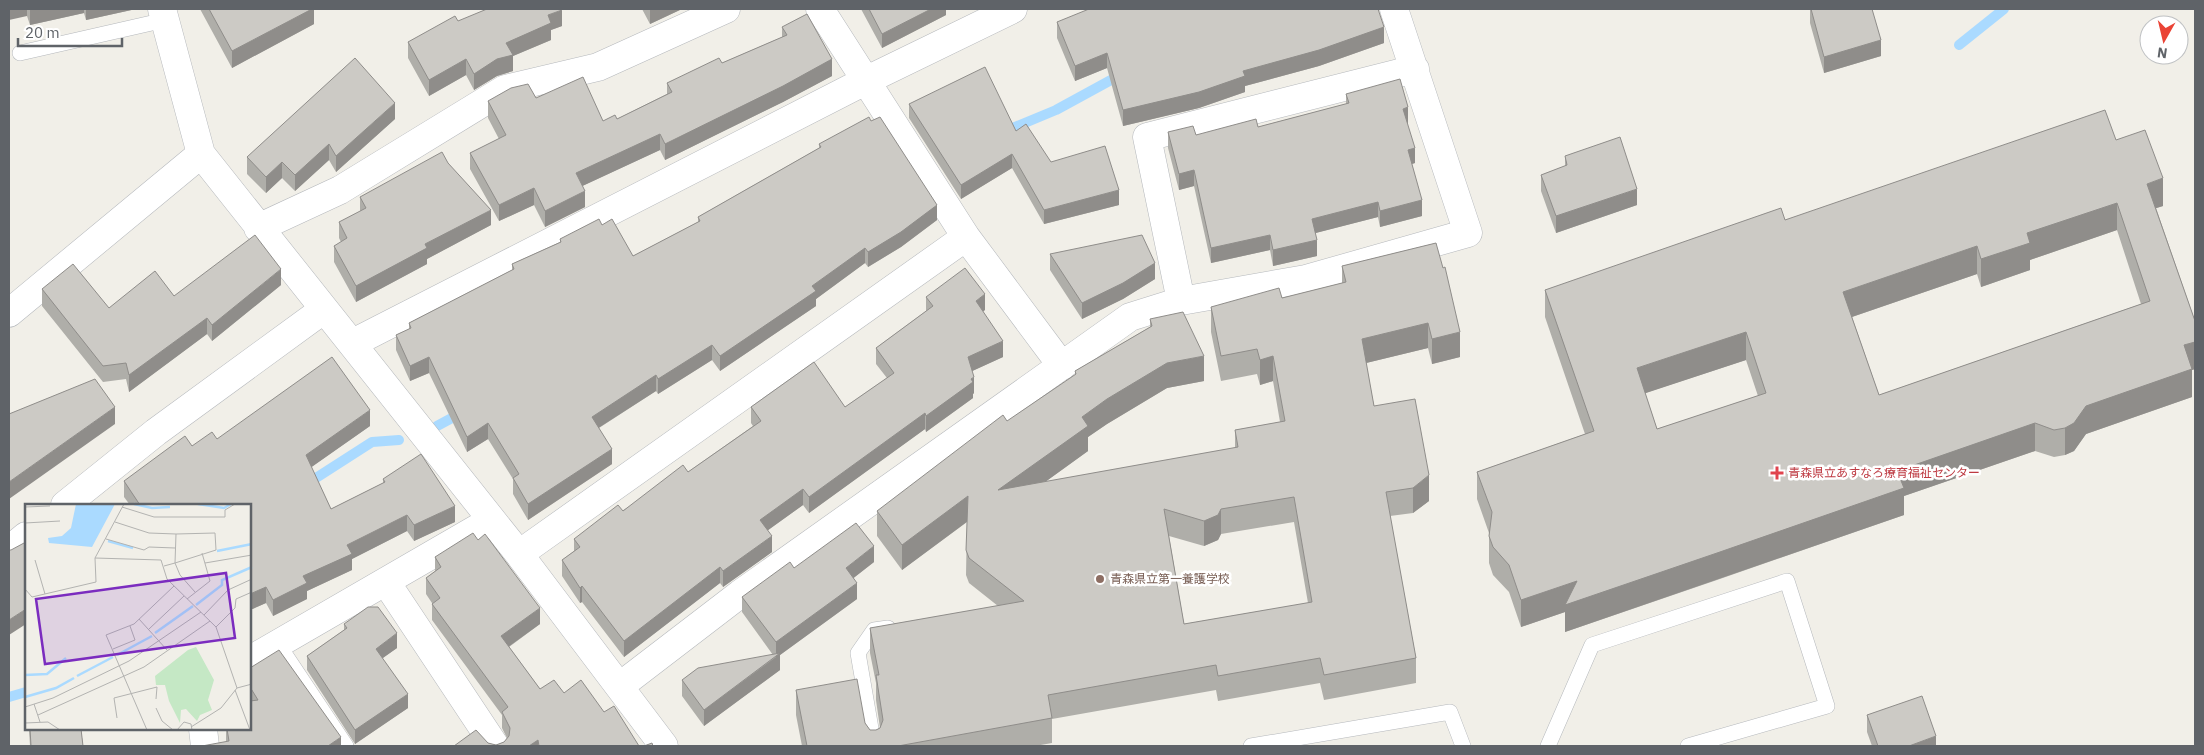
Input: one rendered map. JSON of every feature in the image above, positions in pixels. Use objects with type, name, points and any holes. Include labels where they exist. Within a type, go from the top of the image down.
[{"type":"street","points":[[258,228],[340,190],[505,89],[598,67],[726,9]]},
{"type":"street","points":[[820,9],[864,81],[966,237],[1062,366]]},
{"type":"street","points":[[353,344],[864,81],[1013,9]]},
{"type":"street","points":[[620,686],[740,594],[1130,317],[1181,301],[1306,279],[1468,233],[1394,9]]},
{"type":"street","points":[[164,15],[201,154],[518,554],[664,746]]},
{"type":"street","points":[[1181,301],[1147,137],[1415,69]]},
{"type":"street","points":[[9,313],[201,154]]},
{"type":"street","points":[[518,554],[966,237]]},
{"type":"street","points":[[66,504],[156,432],[323,310]]},
{"type":"street","points":[[251,659],[490,521]]},
{"type":"street","points":[[9,550],[25,537]]},
{"type":"street","points":[[386,582],[495,746]]},
{"type":"street","points":[[203,730],[205,746]]},
{"type":"lane","points":[[20,53],[164,15]]},
{"type":"lane","points":[[1548,746],[1592,645],[1788,581],[1826,706],[1688,746]]},
{"type":"lane","points":[[874,746],[858,653],[874,630],[902,625]]},
{"type":"lane","points":[[278,644],[346,746]]},
{"type":"lane","points":[[1251,746],[1450,712],[1463,746]]},
{"type":"building","points":[[209,9],[312,9],[232,51]]},
{"type":"building","points":[[487,9],[562,10],[548,15],[551,23],[506,43],[513,55],[497,59],[474,74],[466,59],[429,80],[408,42],[455,16],[458,21]]},
{"type":"building","points":[[869,9],[931,9],[882,34]]},
{"type":"building","points":[[1089,9],[1378,9],[1384,27],[1319,50],[1243,71],[1245,76],[1199,92],[1123,110],[1107,53],[1075,66],[1057,22]]},
{"type":"building","points":[[1811,9],[1872,9],[1881,40],[1824,57]]},
{"type":"building","points":[[807,14],[832,59],[783,86],[665,144],[660,134],[576,173],[585,191],[545,211],[534,188],[499,205],[470,153],[506,135],[488,101],[511,88],[528,84],[536,98],[583,77],[603,121],[615,115],[617,119],[672,92],[667,83],[719,58],[722,63],[787,35],[782,27]]},
{"type":"building","points":[[355,58],[395,103],[336,156],[329,144],[295,175],[282,162],[266,177],[247,157]]},
{"type":"building","points":[[985,67],[1016,131],[1026,124],[1051,162],[1105,146],[1119,190],[1044,210],[1012,154],[961,185],[909,104]]},
{"type":"building","points":[[1400,79],[1408,107],[1403,109],[1415,148],[1408,150],[1422,200],[1380,211],[1378,202],[1312,219],[1317,240],[1273,250],[1270,235],[1211,248],[1194,170],[1179,174],[1168,132],[1193,126],[1196,135],[1256,119],[1258,127],[1349,103],[1346,94]]},
{"type":"building","points":[[2105,110],[2116,140],[2145,130],[2163,178],[2147,184],[2195,321],[2195,342],[2184,345],[2192,369],[2086,406],[2074,423],[2065,428],[2054,430],[2035,423],[1897,471],[1904,488],[1717,553],[1565,605],[1577,581],[1521,600],[1509,565],[1493,547],[1489,536],[1492,512],[1477,472],[1594,431],[1545,290],[1781,208],[1785,220]],"holes":[[[2117,203],[2150,301],[1879,395],[1843,292],[1977,246],[1981,259],[2030,243],[2027,233]],[[1746,332],[1766,393],[1657,429],[1637,368]]]},
{"type":"building","points":[[869,117],[871,121],[880,117],[937,205],[901,232],[868,252],[865,248],[812,286],[816,291],[720,356],[712,345],[658,379],[656,375],[592,417],[612,449],[528,504],[513,478],[519,474],[488,423],[467,437],[429,357],[410,366],[396,335],[411,328],[409,323],[514,269],[512,264],[561,242],[560,239],[599,219],[602,225],[612,219],[633,256],[700,221],[698,217],[821,147],[819,144]]},
{"type":"building","points":[[1620,137],[1637,189],[1556,216],[1541,175],[1567,165],[1565,156]]},
{"type":"building","points":[[442,152],[448,163],[491,210],[425,244],[427,248],[356,286],[334,246],[347,238],[339,222],[366,208],[360,197]]},
{"type":"building","points":[[255,235],[281,269],[212,325],[207,318],[129,375],[126,363],[103,366],[42,289],[73,264],[109,308],[155,271],[174,296]]},
{"type":"building","points":[[1142,235],[1155,263],[1123,283],[1082,303],[1050,254]]},
{"type":"building","points":[[1436,243],[1443,268],[1445,267],[1460,332],[1432,339],[1428,323],[1362,339],[1374,406],[1415,399],[1429,475],[1413,488],[1386,492],[1416,658],[1324,675],[1320,658],[1218,676],[1216,665],[1048,695],[1052,718],[898,746],[807,746],[796,690],[857,679],[865,723],[870,730],[880,728],[883,720],[876,675],[879,675],[870,628],[1024,601],[969,558],[966,550],[968,496],[902,545],[877,511],[1003,415],[1007,421],[1076,374],[1075,371],[1152,326],[1150,319],[1183,312],[1204,356],[1167,363],[1107,399],[1082,417],[1088,426],[998,490],[1238,447],[1235,430],[1285,421],[1273,356],[1260,360],[1257,349],[1221,356],[1211,307],[1279,288],[1282,298],[1346,282],[1342,266]],"holes":[[[1294,497],[1312,602],[1184,624],[1164,509],[1204,521],[1218,515],[1221,509]]]},
{"type":"building","points":[[965,268],[985,294],[976,301],[1003,341],[968,357],[974,377],[971,379],[973,382],[926,416],[925,413],[809,497],[803,489],[760,520],[772,536],[723,571],[720,567],[624,641],[582,586],[580,588],[562,560],[580,547],[574,539],[618,505],[623,511],[683,465],[688,472],[761,421],[751,407],[814,362],[845,407],[894,373],[876,348],[933,306],[926,297]]},
{"type":"building","points":[[332,357],[370,410],[306,455],[331,509],[385,482],[383,479],[421,454],[455,506],[414,525],[407,515],[347,545],[352,554],[303,576],[307,583],[273,600],[266,587],[251,594],[251,504],[139,504],[124,481],[185,436],[192,446],[212,432],[217,439]]},
{"type":"building","points":[[95,379],[115,407],[9,482],[9,414]]},
{"type":"building","points":[[856,523],[874,546],[846,568],[857,583],[776,642],[742,597],[790,562],[794,568]]},
{"type":"building","points":[[473,533],[478,540],[485,534],[540,608],[501,636],[540,689],[554,680],[564,693],[581,680],[604,712],[614,706],[639,746],[539,746],[538,740],[529,746],[454,746],[476,730],[488,743],[496,745],[504,742],[509,736],[510,728],[502,712],[508,707],[432,604],[440,598],[426,578],[441,567],[435,557]]},
{"type":"building","points":[[25,544],[25,610],[9,620],[9,550]]},
{"type":"building","points":[[368,607],[378,607],[397,633],[376,649],[408,694],[355,730],[307,656],[347,628],[344,624]]},
{"type":"building","points":[[279,650],[341,737],[328,746],[202,746],[229,741],[227,730],[251,730],[251,701],[258,700],[251,689],[251,667]]},
{"type":"building","points":[[780,653],[704,710],[682,680],[698,668]]},
{"type":"building","points":[[1922,696],[1936,736],[1909,746],[1878,746],[1867,715]]},
{"type":"building","points":[[30,730],[81,730],[83,746],[31,746]]},
{"type":"waterway","points":[[1959,45],[2004,9]]},
{"type":"waterway","points":[[1003,132],[1056,110],[1122,74]]},
{"type":"waterway","points":[[437,426],[463,412]]},
{"type":"waterway","points":[[305,485],[372,442],[399,440]]},
{"type":"waterway","points":[[9,697],[25,692]]},
{"type":"place","name":"青森県立あすなろ療育福祉センター","points":[[1777,473]]},
{"type":"place","name":"青森県立第一養護学校","points":[[1100,579]]}]
